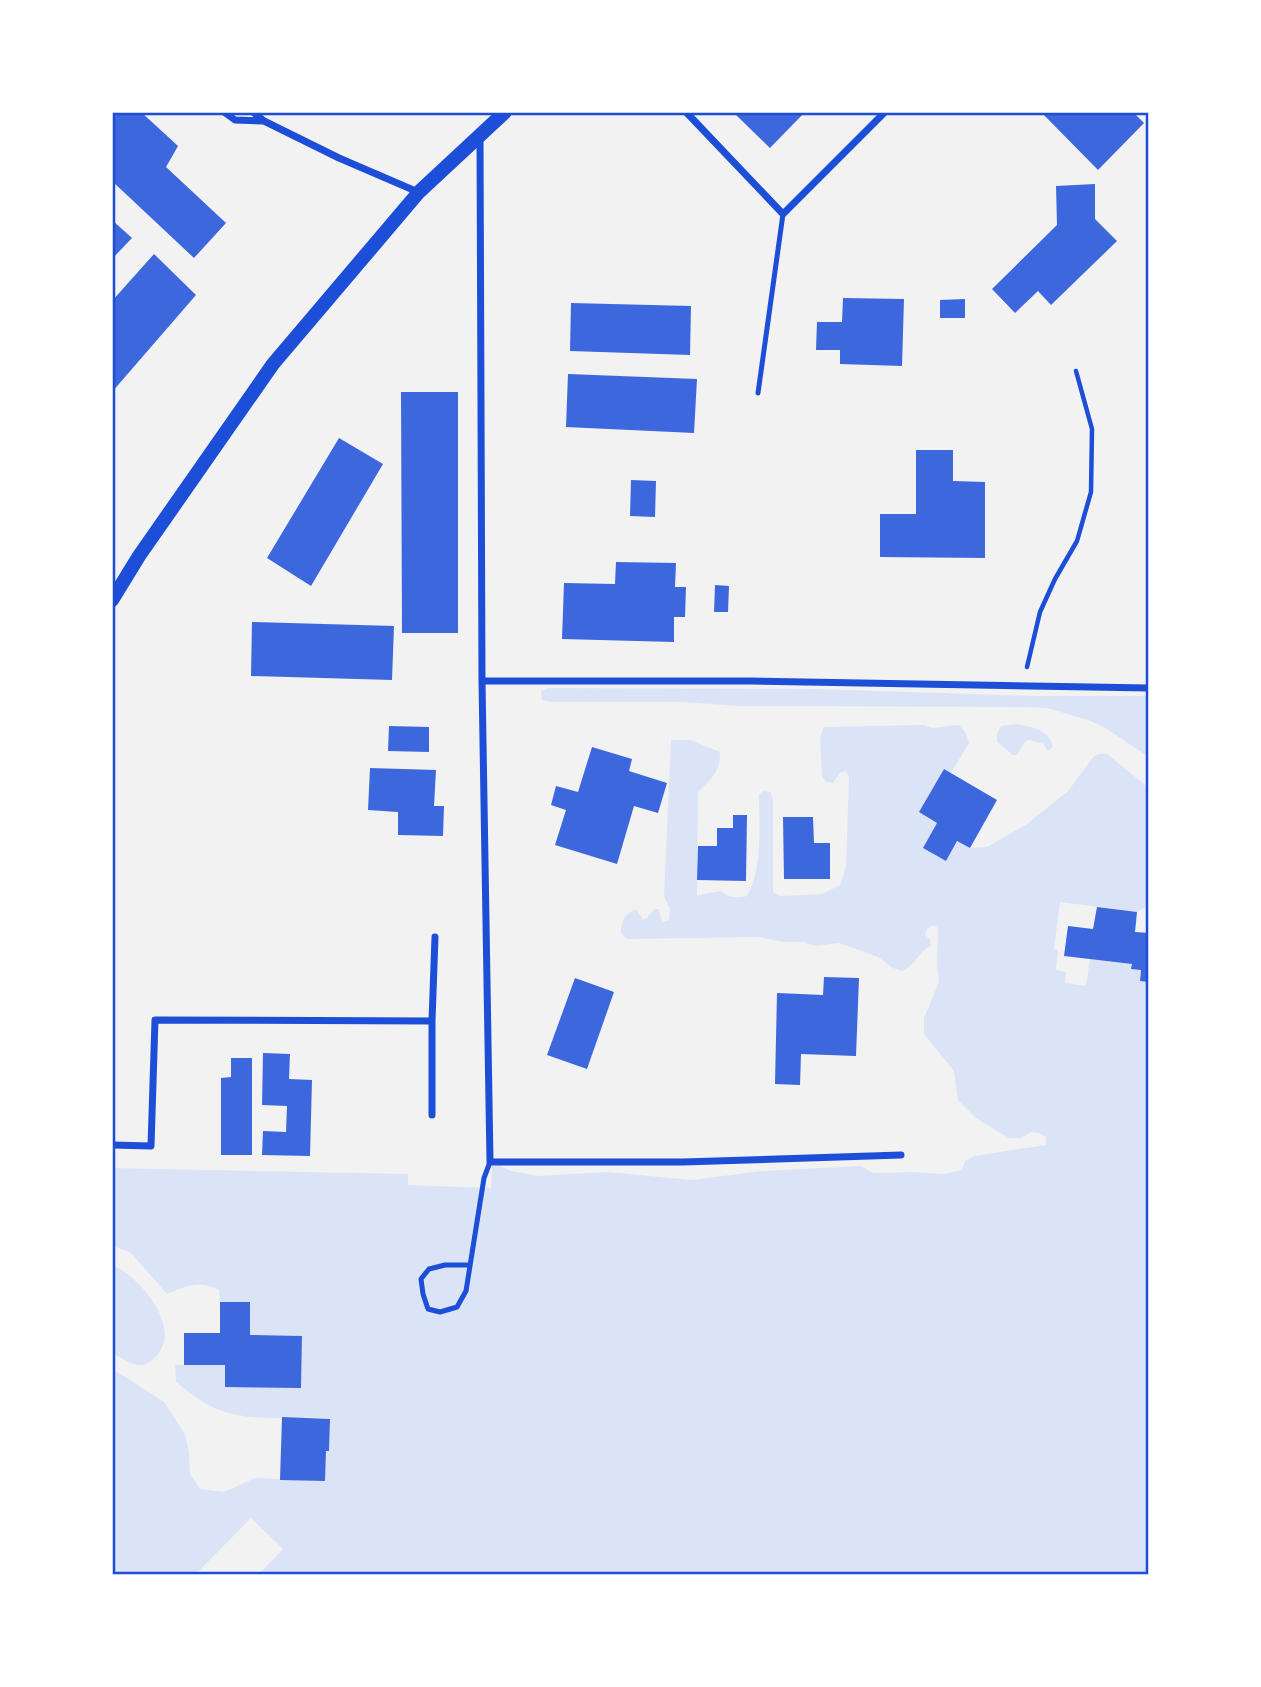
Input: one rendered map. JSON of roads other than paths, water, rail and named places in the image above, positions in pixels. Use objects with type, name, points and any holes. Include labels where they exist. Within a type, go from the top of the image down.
[{"type":"main road","points":[[112,600],[139,556],[273,365],[419,192],[505,112]]},
{"type":"street","points":[[224,112],[235,120],[264,121]]},
{"type":"street","points":[[253,112],[264,121],[339,158],[419,192]]},
{"type":"street","points":[[686,112],[783,214],[885,112]]},
{"type":"street","points":[[480,135],[482,681],[489,1162],[683,1162],[901,1155]]},
{"type":"street","points":[[482,681],[751,681],[1149,688]]},
{"type":"street","points":[[432,1115],[435,937]]},
{"type":"street","points":[[112,1145],[151,1146],[155,1020],[432,1021]]},
{"type":"lane","points":[[758,393],[783,214]]},
{"type":"lane","points":[[469,1265],[445,1265],[429,1269],[421,1279],[428,1309],[440,1312],[457,1307],[466,1291],[484,1178],[489,1162]]}]
